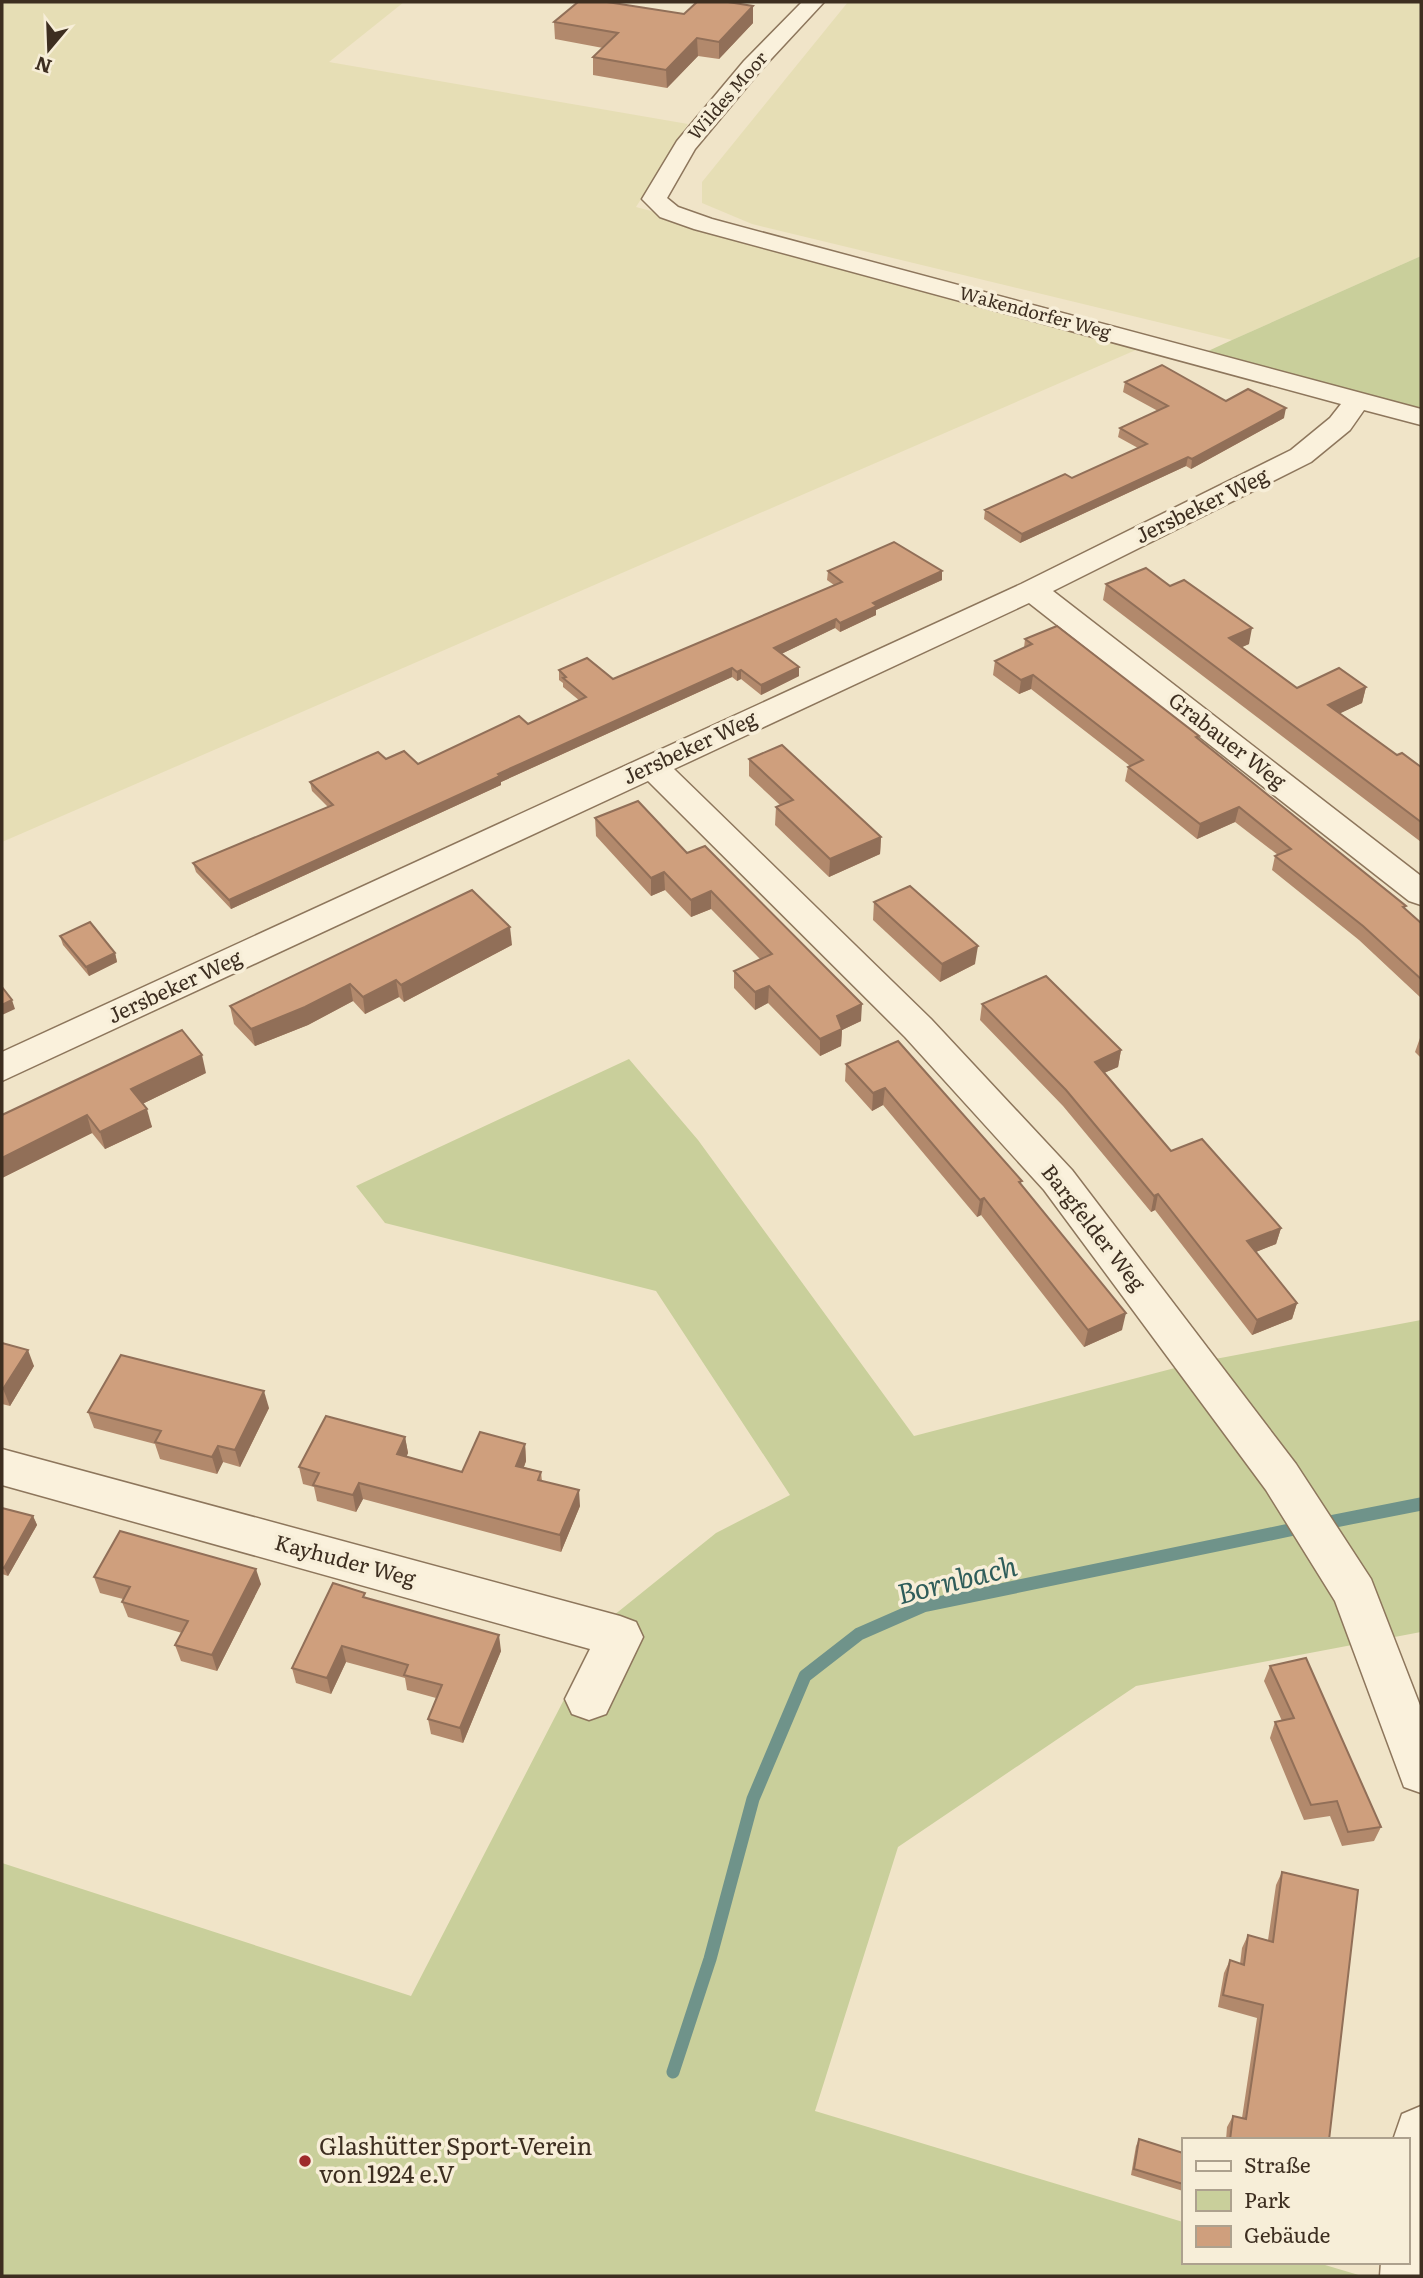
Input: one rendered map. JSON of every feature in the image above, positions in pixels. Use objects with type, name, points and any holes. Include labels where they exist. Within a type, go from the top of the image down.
[{"type":"street","name":"Wildes Moor","points":[[654,199],[685,146],[752,66],[814,2]]},
{"type":"street","name":"Wakendorfer Weg","points":[[654,199],[669,212],[703,224],[1421,417]]},
{"type":"street","name":"Jersbeker Weg","points":[[2,1068],[1032,590],[1301,456],[1340,424],[1358,400]]},
{"type":"street","name":"Grabauer Weg","points":[[1032,590],[1421,893]]},
{"type":"street","name":"Bargfelder Weg","points":[[652,766],[918,1028],[1058,1180],[1301,1505],[1355,1593],[1421,1771]]},
{"type":"street","name":"Kayhuder Weg","points":[[2,1467],[620,1637],[589,1699]]},
{"type":"street","points":[[1408,2276],[1421,2133]]},
{"type":"shaded area","points":[[2,2],[404,2],[329,62],[688,124],[636,207],[1152,343],[2,842]]},
{"type":"shaded area","points":[[848,2],[1421,2],[1421,256],[1232,340],[752,224],[702,203],[702,182]]},
{"type":"green space","points":[[1421,256],[1421,409],[1206,352],[1232,340]]},
{"type":"green space","points":[[629,1059],[698,1140],[914,1436],[1194,1363],[1421,1320],[1421,1632],[1136,1686],[898,1847],[815,2111],[1182,2222],[1182,2264],[1322,2264],[1362,2276],[2,2276],[2,1863],[411,1996],[603,1624],[716,1533],[790,1495],[656,1291],[385,1223],[356,1186]]},
{"type":"building","points":[[578,2],[607,2],[684,14],[697,2],[728,2],[753,6],[719,42],[697,38],[666,70],[593,57],[618,33],[554,22]]},
{"type":"building","points":[[1162,365],[1226,401],[1248,389],[1286,408],[1192,459],[1188,457],[1022,534],[985,510],[1065,474],[1072,478],[1147,444],[1120,428],[1168,406],[1125,382]]},
{"type":"building","points":[[894,542],[942,571],[873,603],[877,606],[840,623],[836,619],[774,648],[799,667],[761,685],[741,670],[737,672],[732,668],[229,900],[193,863],[333,805],[310,782],[378,752],[386,759],[404,751],[418,764],[519,716],[528,724],[586,697],[563,678],[566,677],[559,670],[587,658],[613,679],[842,582],[828,571]]},
{"type":"building","points":[[1146,568],[1170,586],[1184,580],[1252,628],[1229,638],[1297,688],[1339,668],[1366,687],[1328,705],[1397,755],[1402,753],[1421,767],[1421,822],[1106,584]]},
{"type":"building","points":[[1057,626],[1199,736],[1196,737],[1406,906],[1403,907],[1421,923],[1421,979],[1363,926],[1275,856],[1291,849],[1239,807],[1200,824],[1128,767],[1143,760],[1033,675],[1021,680],[995,661],[1032,644],[1025,639]]},
{"type":"building","points":[[782,745],[881,837],[830,859],[776,807],[793,800],[749,759]]},
{"type":"building","points":[[638,801],[687,853],[705,846],[862,1004],[837,1016],[842,1029],[820,1039],[769,986],[755,992],[734,971],[772,954],[711,891],[691,900],[664,872],[651,878],[595,818]]},
{"type":"building","points":[[910,886],[978,946],[942,964],[874,902]]},
{"type":"building","points":[[472,890],[510,927],[401,985],[396,980],[363,997],[350,984],[305,1007],[251,1029],[230,1006]]},
{"type":"building","points":[[90,922],[115,953],[86,967],[60,936]]},
{"type":"building","points":[[1046,976],[1121,1050],[1095,1062],[1171,1151],[1202,1139],[1281,1228],[1247,1241],[1297,1303],[1257,1320],[1158,1194],[1154,1196],[1066,1090],[982,1004]]},
{"type":"building","points":[[2,987],[12,1000],[2,1005]]},
{"type":"building","points":[[182,1030],[202,1055],[131,1089],[147,1109],[100,1132],[87,1115],[2,1158],[2,1115]]},
{"type":"building","points":[[898,1041],[1022,1181],[1019,1182],[1126,1313],[1088,1330],[984,1198],[980,1200],[885,1088],[873,1093],[846,1064]]},
{"type":"building","points":[[2,1343],[28,1350],[3,1389],[2,1389]]},
{"type":"building","points":[[121,1355],[264,1391],[235,1450],[218,1446],[212,1457],[155,1442],[161,1431],[88,1412]]},
{"type":"building","points":[[326,1416],[405,1437],[397,1454],[462,1472],[480,1432],[525,1444],[516,1466],[541,1472],[538,1480],[579,1490],[560,1535],[359,1483],[353,1495],[313,1485],[319,1473],[299,1467]]},
{"type":"building","points":[[2,1508],[33,1516],[4,1568],[2,1567]]},
{"type":"building","points":[[120,1531],[256,1569],[212,1655],[175,1645],[188,1621],[122,1602],[130,1587],[94,1577]]},
{"type":"building","points":[[333,1583],[365,1593],[363,1597],[499,1635],[460,1728],[428,1719],[442,1685],[404,1675],[408,1665],[342,1646],[327,1678],[292,1668]]},
{"type":"building","points":[[1306,1658],[1381,1827],[1348,1832],[1337,1801],[1311,1805],[1275,1722],[1294,1718],[1270,1666]]},
{"type":"building","points":[[1282,1872],[1358,1890],[1329,2138],[1230,2138],[1233,2116],[1246,2119],[1263,2005],[1223,1995],[1230,1960],[1244,1965],[1248,1935],[1273,1942]]},
{"type":"building","points":[[1139,2139],[1182,2153],[1182,2184],[1134,2169]]},
{"type":"waterway","name":"Bornbach","points":[[1320,1524],[1421,1504]]},
{"type":"waterway","name":"Bornbach","points":[[673,2072],[710,1959],[753,1799],[805,1676],[859,1634],[923,1606],[1304,1527]]},
{"type":"place","name":"Glashütter Sport-Verein von 1924 e.V","points":[[305,2161]]}]
